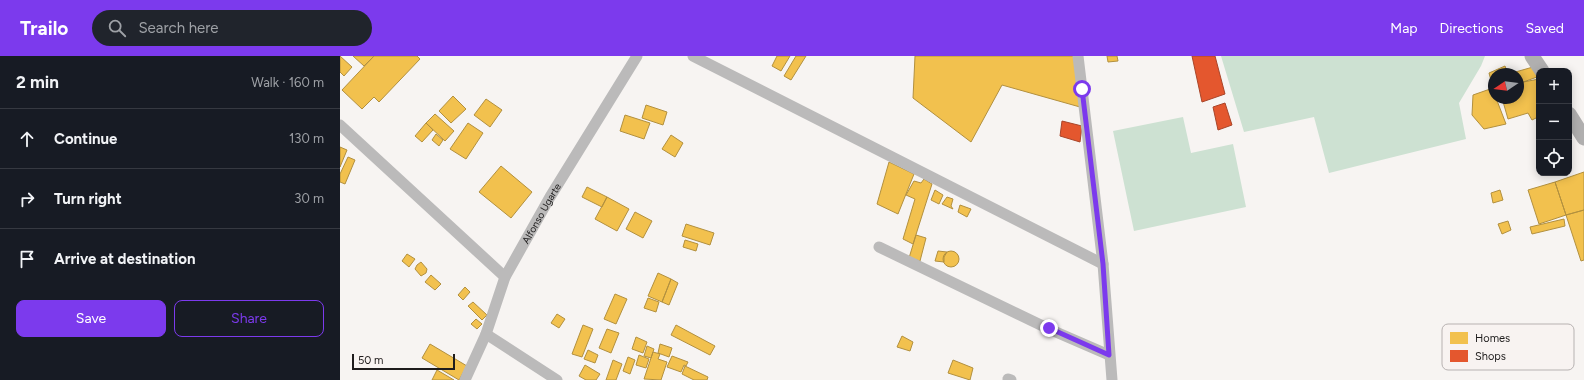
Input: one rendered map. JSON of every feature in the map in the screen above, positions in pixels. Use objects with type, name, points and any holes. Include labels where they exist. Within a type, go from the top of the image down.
[{"type":"main road","points":[[1532,56],[1540,68]]},
{"type":"main road","points":[[1572,119],[1584,138]]},
{"type":"street","name":"Alfonso Ugarte","points":[[465,380],[486,334],[505,277],[550,197],[637,56]]},
{"type":"street","points":[[693,56],[1103,264]]},
{"type":"street","points":[[1078,56],[1103,264],[1112,380]]},
{"type":"street","points":[[340,125],[505,277]]},
{"type":"street","points":[[879,247],[1042,325],[1109,355]]},
{"type":"street","points":[[486,334],[557,380]]},
{"type":"green space","points":[[1221,56],[1485,56],[1481,66],[1459,103],[1466,139],[1329,173],[1314,117],[1244,132]]},
{"type":"green space","points":[[1183,117],[1191,153],[1233,144],[1246,207],[1134,231],[1113,131]]},
{"type":"building: Homes","points":[[340,56],[352,67],[344,76],[340,72]]},
{"type":"building: Homes","points":[[353,56],[374,56],[364,66]]},
{"type":"building: Homes","points":[[374,56],[417,56],[420,59],[379,102],[374,97],[362,109],[342,90]]},
{"type":"building: Homes","points":[[777,56],[790,56],[781,71],[772,66]]},
{"type":"building: Homes","points":[[796,56],[806,56],[791,80],[784,76]]},
{"type":"building: Homes","points":[[915,56],[1075,56],[1080,107],[1002,85],[971,142],[913,98]]},
{"type":"building: Homes","points":[[1107,56],[1117,56],[1118,61],[1108,62]]},
{"type":"building: Homes","points":[[1533,67],[1536,77],[1524,82],[1524,70]]},
{"type":"building: Homes","points":[[1536,80],[1536,118],[1532,120],[1528,113],[1508,119],[1504,104],[1524,104],[1524,82]]},
{"type":"building: Homes","points":[[1488,90],[1488,104],[1498,104],[1506,124],[1484,129],[1472,115],[1473,95]]},
{"type":"building: Homes","points":[[453,96],[466,109],[451,123],[439,111]]},
{"type":"building: Homes","points":[[486,99],[502,110],[490,127],[474,115]]},
{"type":"building: Homes","points":[[646,105],[667,112],[663,125],[642,118]]},
{"type":"building: Homes","points":[[435,114],[454,131],[445,141],[426,123]]},
{"type":"building: Homes","points":[[625,115],[650,123],[644,139],[620,131]]},
{"type":"building: Homes","points":[[426,123],[433,130],[422,142],[415,136]]},
{"type":"building: Homes","points":[[468,123],[483,133],[466,159],[450,149]]},
{"type":"building: Homes","points":[[436,134],[443,140],[439,146],[432,140]]},
{"type":"building: Homes","points":[[671,135],[683,143],[675,157],[662,149]]},
{"type":"building: Homes","points":[[340,147],[347,150],[340,167]]},
{"type":"building: Homes","points":[[348,157],[355,160],[345,184],[340,182],[340,174]]},
{"type":"building: Homes","points":[[889,162],[914,174],[898,214],[877,204]]},
{"type":"building: Homes","points":[[501,166],[532,192],[511,218],[479,192]]},
{"type":"building: Homes","points":[[1584,172],[1584,210],[1566,215],[1555,182]]},
{"type":"building: Homes","points":[[924,179],[932,184],[913,244],[903,239],[915,199],[906,195],[914,181],[921,183]]},
{"type":"building: Homes","points":[[1555,182],[1566,215],[1539,224],[1528,190]]},
{"type":"building: Homes","points":[[587,187],[607,197],[602,207],[582,197]]},
{"type":"building: Homes","points":[[935,190],[943,195],[939,204],[931,200]]},
{"type":"building: Homes","points":[[1500,190],[1503,200],[1493,203],[1491,193]]},
{"type":"building: Homes","points":[[607,197],[629,209],[617,231],[595,219]]},
{"type":"building: Homes","points":[[947,197],[953,199],[951,206],[953,209],[942,204]]},
{"type":"building: Homes","points":[[960,205],[971,209],[967,217],[958,212]]},
{"type":"building: Homes","points":[[1584,210],[1584,260],[1581,261],[1566,215]]},
{"type":"building: Homes","points":[[635,212],[652,221],[643,238],[626,229]]},
{"type":"building: Homes","points":[[1564,219],[1565,226],[1532,234],[1530,227]]},
{"type":"building: Homes","points":[[1508,221],[1511,230],[1502,234],[1498,224]]},
{"type":"building: Homes","points":[[686,224],[714,233],[710,245],[682,236]]},
{"type":"building: Homes","points":[[916,235],[926,238],[920,261],[909,258]]},
{"type":"building: Homes","points":[[685,240],[698,244],[696,251],[683,247]]},
{"type":"building: Homes","points":[[938,251],[947,252],[944,257],[944,262],[935,261]]},
{"type":"building: Homes","points":[[948,251],[954,251],[959,256],[957,265],[954,267],[948,267],[943,262],[943,256]]},
{"type":"building: Homes","points":[[407,254],[415,259],[409,267],[402,261]]},
{"type":"building: Homes","points":[[421,262],[427,269],[426,273],[421,276],[415,269]]},
{"type":"building: Homes","points":[[658,273],[671,279],[662,302],[648,296]]},
{"type":"building: Homes","points":[[431,275],[441,284],[435,290],[425,282]]},
{"type":"building: Homes","points":[[671,279],[678,283],[669,305],[662,302]]},
{"type":"building: Homes","points":[[465,287],[470,292],[463,300],[458,295]]},
{"type":"building: Homes","points":[[615,294],[627,299],[616,324],[604,319]]},
{"type":"building: Homes","points":[[648,298],[659,302],[656,312],[644,308]]},
{"type":"building: Homes","points":[[473,302],[487,315],[482,320],[468,306]]},
{"type":"building: Homes","points":[[557,314],[565,319],[559,328],[551,323]]},
{"type":"building: Homes","points":[[476,319],[482,324],[477,329],[471,324]]},
{"type":"building: Homes","points":[[583,325],[593,329],[582,357],[572,354]]},
{"type":"building: Homes","points":[[676,325],[715,346],[710,355],[671,335]]},
{"type":"building: Homes","points":[[607,329],[619,333],[611,353],[599,348]]},
{"type":"building: Homes","points":[[902,336],[913,342],[910,351],[897,347]]},
{"type":"building: Homes","points":[[636,337],[647,342],[643,353],[632,349]]},
{"type":"building: Homes","points":[[430,344],[467,366],[459,380],[422,358]]},
{"type":"building: Homes","points":[[660,344],[672,348],[669,357],[658,353]]},
{"type":"building: Homes","points":[[647,346],[654,349],[651,358],[644,356]]},
{"type":"building: Homes","points":[[588,350],[598,355],[595,363],[584,359]]},
{"type":"building: Homes","points":[[653,352],[660,354],[658,359],[667,362],[661,380],[644,379]]},
{"type":"building: Homes","points":[[639,355],[649,359],[646,368],[636,365]]},
{"type":"building: Homes","points":[[672,356],[688,362],[686,366],[684,365],[681,372],[667,367]]},
{"type":"building: Homes","points":[[628,357],[635,360],[630,374],[623,371]]},
{"type":"building: Homes","points":[[613,360],[622,364],[616,380],[606,380]]},
{"type":"building: Homes","points":[[953,360],[973,368],[970,380],[948,373]]},
{"type":"building: Homes","points":[[585,365],[600,374],[596,380],[586,380],[579,376]]},
{"type":"building: Homes","points":[[685,366],[708,377],[707,380],[694,380],[682,374]]},
{"type":"building: Homes","points":[[437,370],[454,380],[432,380]]},
{"type":"building: Shops","points":[[1192,56],[1215,56],[1225,94],[1202,102]]},
{"type":"building: Shops","points":[[1225,103],[1232,125],[1218,130],[1213,107]]},
{"type":"building: Shops","points":[[1062,121],[1082,126],[1080,142],[1060,136]]},
{"type":"route","points":[[1049,328],[1109,355],[1103,264],[1082,89]]}]
